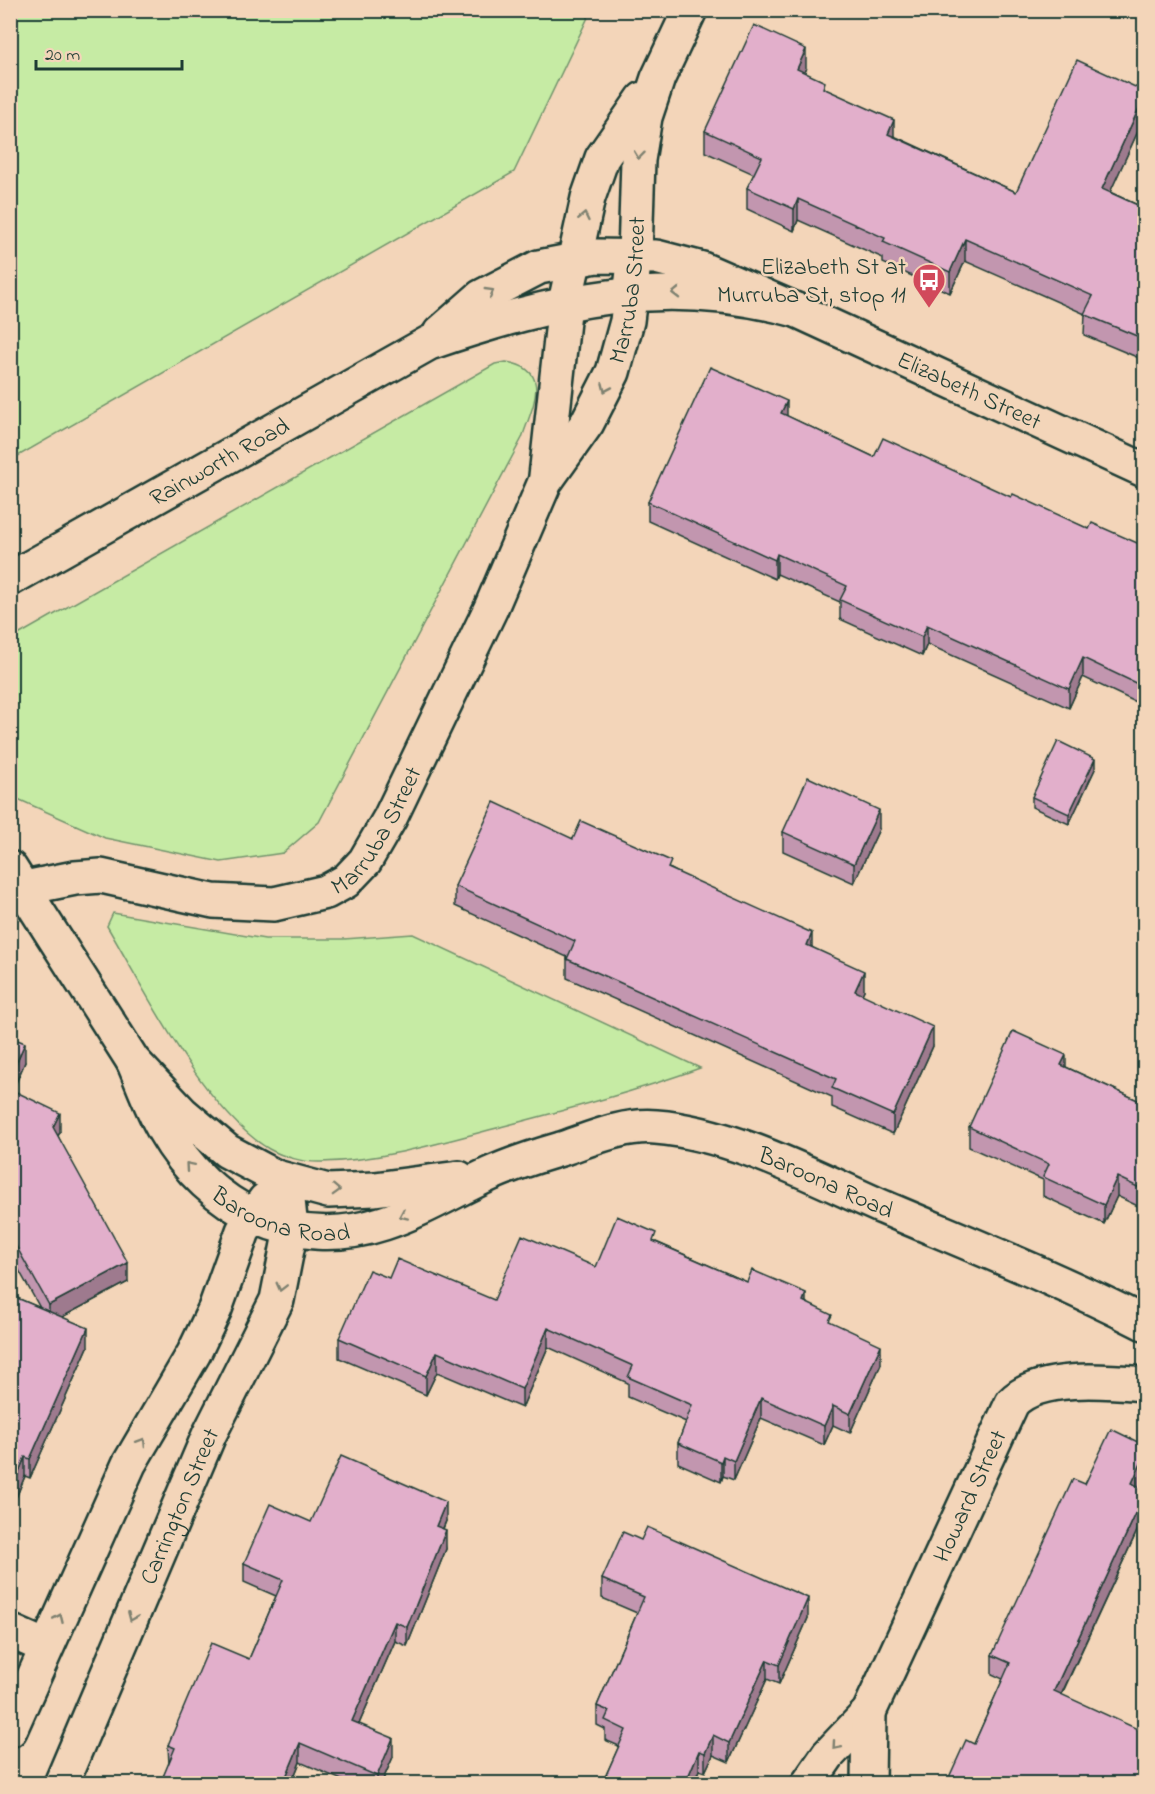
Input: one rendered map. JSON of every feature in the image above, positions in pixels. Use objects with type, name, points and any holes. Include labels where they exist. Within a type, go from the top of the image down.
[{"type":"street","name":"Marruba Street","points":[[545,482],[588,423],[604,392],[621,347],[635,255],[638,160],[645,117],[658,78],[690,10]]},
{"type":"street","name":"Marruba Street","points":[[18,878],[101,876],[213,901],[255,904],[312,896],[346,881],[365,861],[390,818],[491,608],[545,482],[550,458],[565,303],[588,198],[599,165],[658,78]]},
{"type":"street","name":"Elizabeth Street","points":[[576,258],[635,255],[673,261],[702,269],[1144,470]]},
{"type":"street","name":"Rainworth Road","points":[[429,343],[481,297],[510,280],[538,267],[576,258]]},
{"type":"street","name":"Elizabeth Street","points":[[565,303],[630,294],[720,294],[796,310]]},
{"type":"street","name":"Rainworth Road","points":[[10,579],[429,343],[472,328],[565,303]]},
{"type":"street","name":"Baroona Road","points":[[18,878],[87,992],[133,1061],[163,1094],[215,1142],[244,1162],[286,1181],[328,1191],[355,1191],[494,1172]]},
{"type":"street","name":"Baroona Road","points":[[133,1061],[161,1125],[183,1158],[215,1192],[252,1216],[291,1229],[334,1232],[366,1228],[405,1215],[494,1172],[625,1129],[652,1126],[693,1132],[732,1144],[1067,1286],[1144,1323]]},
{"type":"street","points":[[10,1730],[129,1464],[194,1353],[252,1216],[286,1181]]},
{"type":"street","name":"Carrington Street","points":[[61,1784],[209,1435],[275,1306],[286,1264],[291,1229],[286,1181]]},
{"type":"street","name":"Howard Street","points":[[808,1784],[828,1755],[868,1712],[1012,1403],[1025,1392],[1048,1385],[1090,1382],[1144,1384]]},
{"type":"street","points":[[10,1631],[46,1647]]},
{"type":"street","name":"Howard Street","points":[[868,1712],[868,1784]]},
{"type":"green space","points":[[11,10],[591,11],[514,172],[11,460]]},
{"type":"green space","points":[[506,362],[521,366],[530,372],[535,381],[534,402],[522,438],[319,822],[283,853],[221,862],[105,838],[11,796],[11,639],[495,364]]},
{"type":"green space","points":[[113,913],[265,939],[344,939],[413,934],[700,1068],[605,1099],[416,1149],[346,1160],[309,1162],[295,1159],[269,1149],[245,1131],[199,1079],[158,1015],[107,926]]},
{"type":"building","points":[[754,25],[806,49],[797,69],[825,82],[823,88],[894,120],[888,134],[1016,192],[1077,60],[1144,91],[1144,97],[1102,189],[1144,208],[1144,339],[1084,314],[1093,296],[965,239],[950,272],[883,242],[885,238],[798,199],[794,209],[747,188],[762,157],[705,131]]},
{"type":"building","points":[[710,367],[787,401],[781,413],[874,457],[883,438],[1011,497],[1013,494],[1089,529],[1092,523],[1144,546],[1144,687],[1083,658],[1069,689],[927,625],[922,637],[840,600],[847,586],[777,554],[775,560],[648,502]]},
{"type":"building","points":[[1058,741],[1095,759],[1069,814],[1032,797]]},
{"type":"building","points":[[808,777],[879,810],[854,864],[783,832]]},
{"type":"building","points":[[494,802],[573,839],[581,821],[671,861],[668,868],[812,933],[807,945],[864,971],[855,991],[933,1027],[893,1115],[832,1088],[836,1079],[567,959],[575,941],[455,886]]},
{"type":"building","points":[[1013,1031],[1066,1055],[1061,1065],[1144,1103],[1144,1190],[1117,1177],[1104,1205],[1043,1177],[1049,1164],[969,1127]]},
{"type":"building","points":[[10,1037],[25,1043],[10,1077]]},
{"type":"building","points":[[10,1089],[60,1113],[53,1127],[128,1263],[49,1305],[10,1235]]},
{"type":"building","points":[[617,1216],[656,1233],[653,1241],[747,1282],[752,1270],[806,1293],[803,1301],[832,1315],[829,1321],[881,1345],[850,1414],[833,1406],[824,1426],[761,1398],[734,1461],[723,1456],[721,1462],[678,1443],[692,1405],[628,1377],[633,1366],[548,1328],[522,1389],[437,1352],[426,1376],[339,1338],[369,1270],[389,1278],[397,1259],[494,1300],[522,1235],[596,1267]]},
{"type":"building","points":[[10,1295],[88,1328],[30,1459],[25,1457],[10,1493]]},
{"type":"building","points":[[1111,1429],[1144,1445],[1144,1457],[1132,1483],[1144,1490],[1144,1496],[1054,1691],[1144,1732],[1144,1784],[946,1784],[966,1740],[974,1744],[1010,1663],[992,1655],[1073,1479],[1085,1484]]},
{"type":"building","points":[[341,1456],[446,1502],[436,1526],[446,1530],[407,1627],[395,1622],[352,1721],[393,1738],[377,1776],[300,1743],[283,1784],[160,1784],[175,1748],[168,1745],[211,1643],[249,1659],[283,1580],[244,1563],[270,1504],[311,1522]]},
{"type":"building","points":[[647,1527],[808,1598],[779,1665],[767,1660],[729,1743],[713,1735],[705,1753],[699,1751],[685,1784],[602,1784],[626,1730],[605,1720],[609,1711],[597,1706],[644,1597],[602,1579],[623,1532],[641,1540]]},
{"type":"place","name":"Elizabeth St at Murruba St, stop 11","points":[[929,309]]}]
